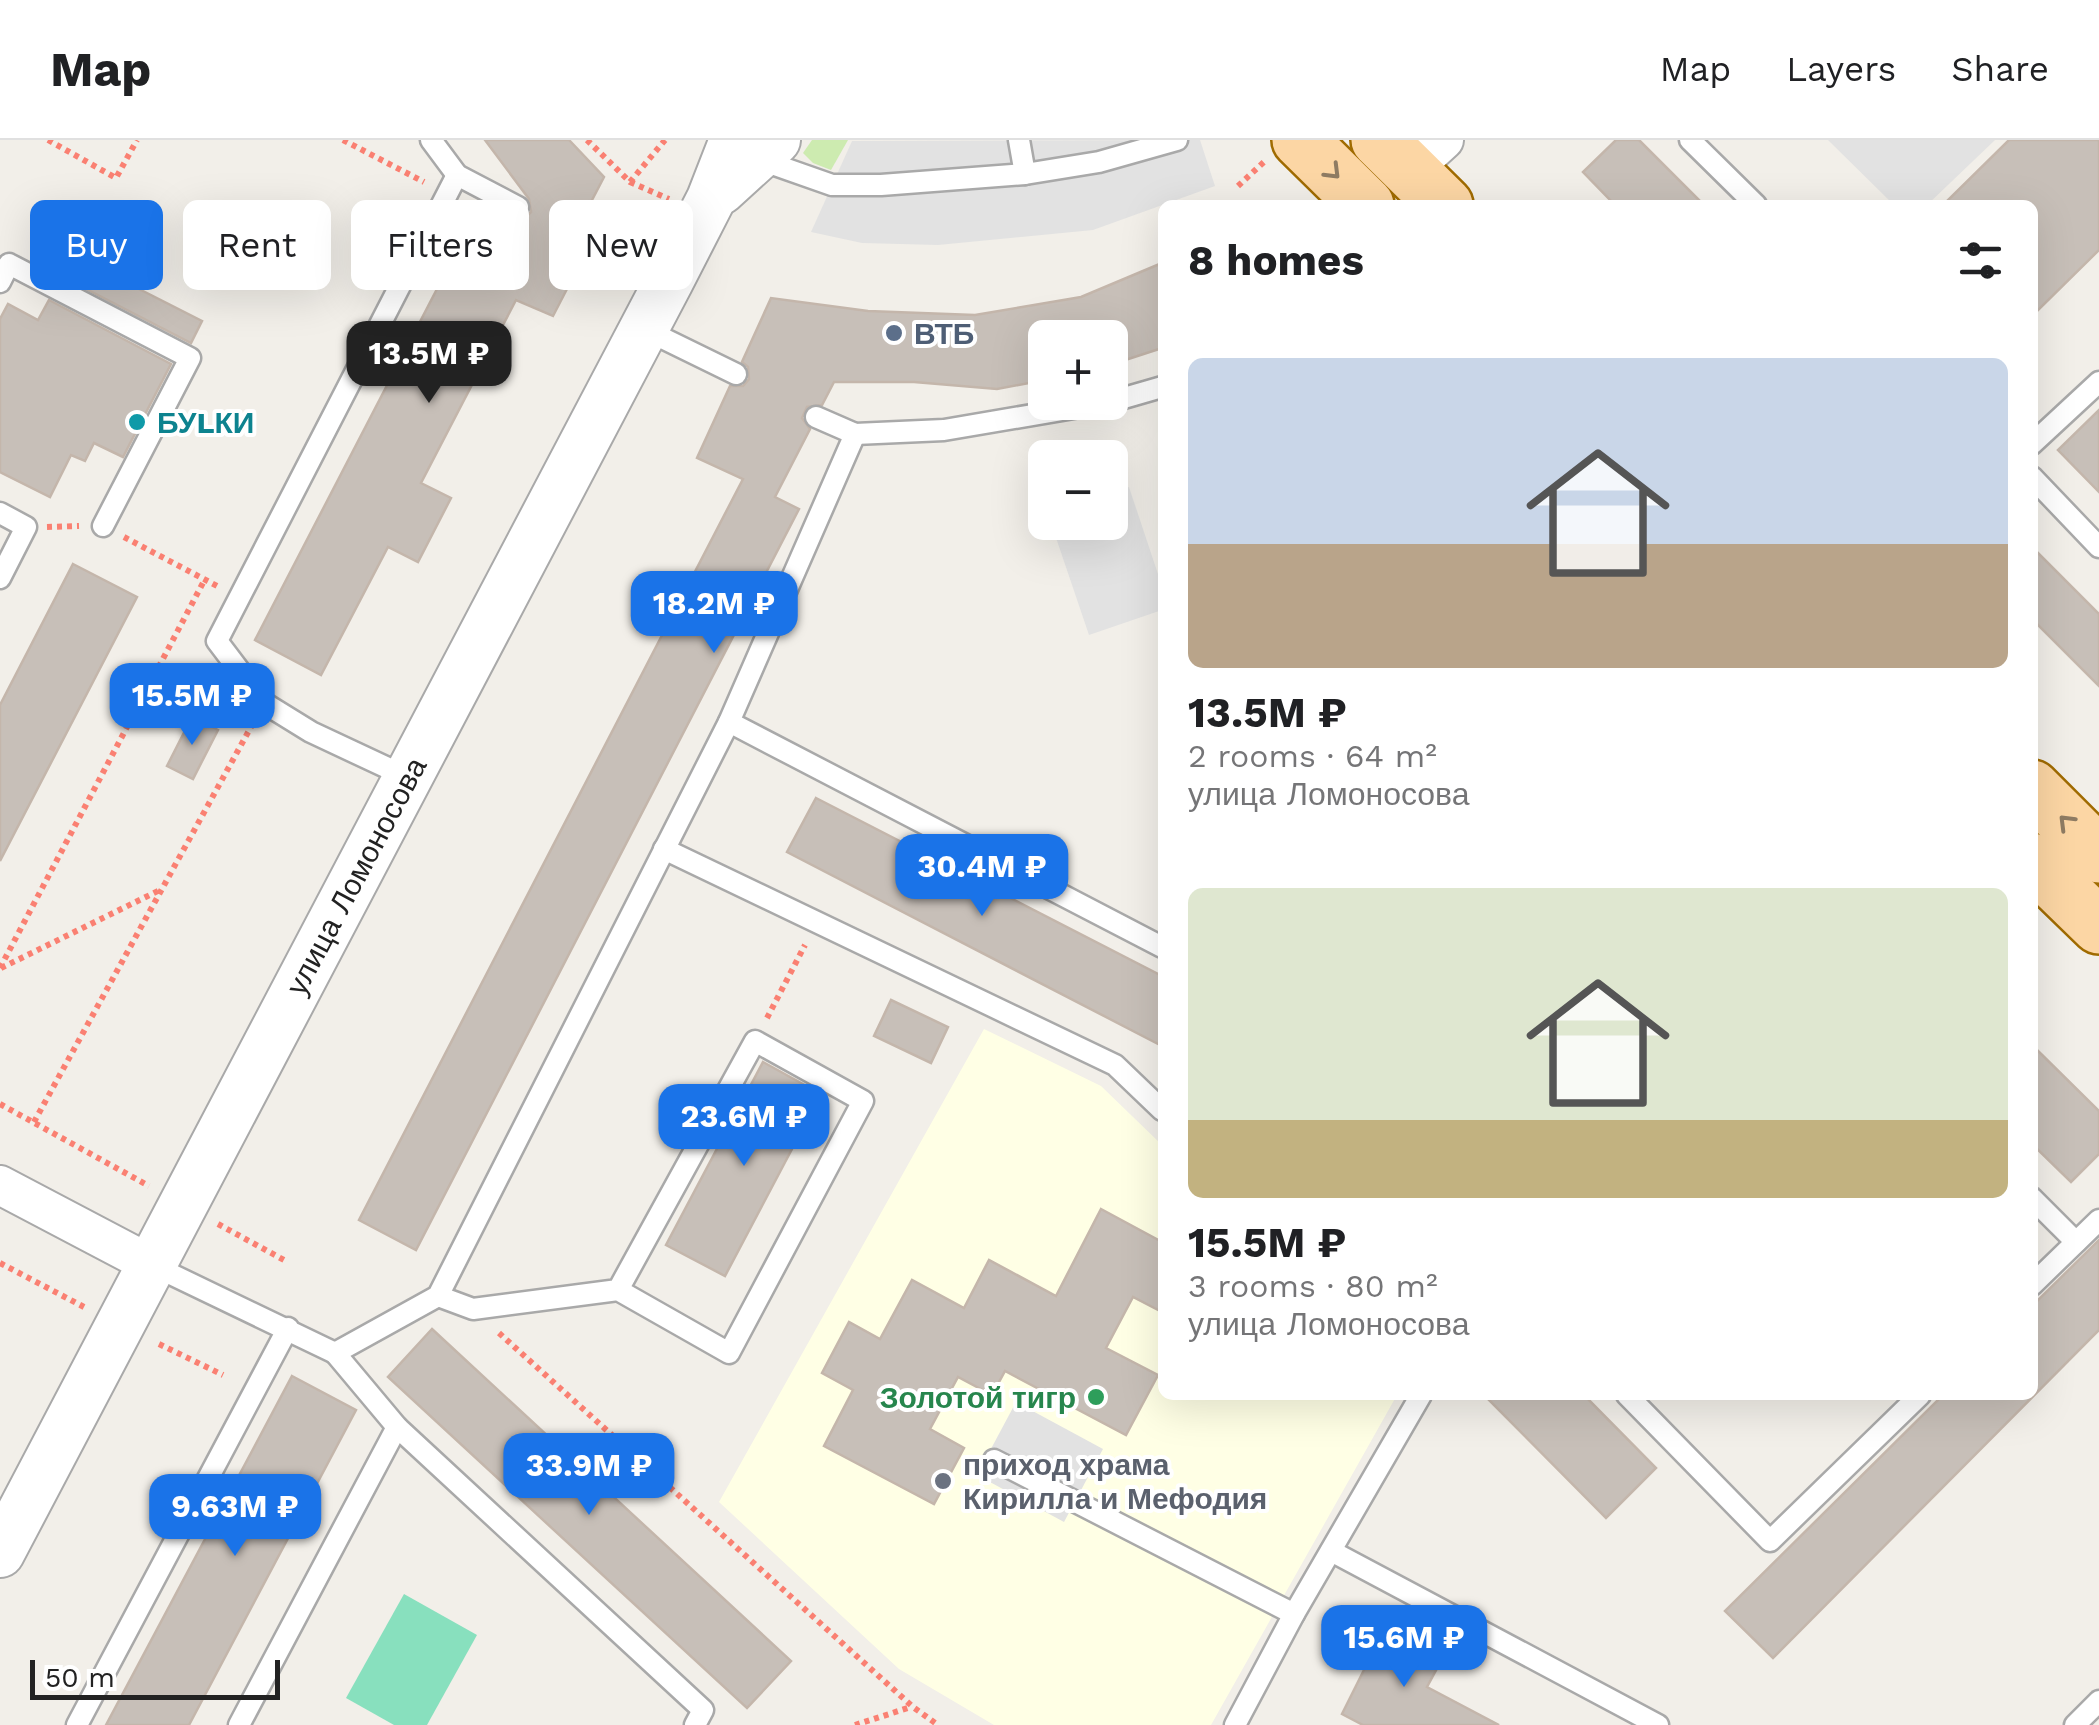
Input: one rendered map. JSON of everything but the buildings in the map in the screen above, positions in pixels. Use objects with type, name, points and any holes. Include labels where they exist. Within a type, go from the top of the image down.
[{"type":"main road","points":[[1288,146],[1359,200]]},
{"type":"main road","points":[[2038,794],[2099,855]]},
{"type":"main road","points":[[2038,867],[2099,926]]},
{"type":"street","name":"улица Ломоносова","points":[[691,199],[754,146]]},
{"type":"street","name":"улица Ломоносова","points":[[0,1553],[664,290]]},
{"type":"street","points":[[0,1185],[152,1264]]},
{"type":"lane","points":[[431,140],[452,185],[497,200]]},
{"type":"lane","points":[[1018,140],[1025,174]]},
{"type":"lane","points":[[754,146],[832,184],[881,185],[1025,174],[1099,162],[1177,140]]},
{"type":"lane","points":[[1690,140],[1751,200]]},
{"type":"lane","points":[[407,777],[328,741],[264,704],[217,641],[452,185]]},
{"type":"lane","points":[[0,282],[9,264],[190,358],[103,526]]},
{"type":"lane","points":[[644,329],[736,374]]},
{"type":"lane","points":[[2038,438],[2099,382]]},
{"type":"lane","points":[[1128,397],[1158,388]]},
{"type":"lane","points":[[816,417],[855,434],[944,430],[1028,416]]},
{"type":"lane","points":[[334,1352],[438,1296],[729,722],[855,434]]},
{"type":"lane","points":[[2038,483],[2099,547]]},
{"type":"lane","points":[[0,513],[26,527],[0,578]]},
{"type":"lane","points":[[729,722],[1158,945]]},
{"type":"lane","points":[[664,849],[1115,1065],[1158,1106]]},
{"type":"lane","points":[[438,1296],[473,1309],[618,1290],[729,1353],[862,1100],[756,1041],[618,1290]]},
{"type":"lane","points":[[2038,1204],[2076,1242]]},
{"type":"lane","points":[[2038,1279],[2099,1220]]},
{"type":"lane","points":[[152,1264],[334,1352],[397,1428],[703,1710],[695,1725]]},
{"type":"lane","points":[[76,1725],[288,1328]]},
{"type":"lane","points":[[1235,1725],[1294,1614],[1418,1400]]},
{"type":"lane","points":[[1633,1400],[1770,1541],[1915,1400]]},
{"type":"lane","points":[[239,1725],[397,1428]]},
{"type":"lane","points":[[994,1460],[1294,1614]]},
{"type":"lane","points":[[1330,1551],[1658,1725]]},
{"type":"lane","points":[[2075,1725],[2099,1701]]},
{"type":"path","points":[[48,140],[116,178],[136,140]]},
{"type":"path","points":[[343,140],[452,185]]},
{"type":"path","points":[[588,140],[630,182],[691,199]]},
{"type":"path","points":[[630,182],[665,140]]},
{"type":"path","points":[[1238,186],[1288,146]]},
{"type":"path","points":[[26,527],[103,526],[238,597]]},
{"type":"path","points":[[0,968],[205,580]]},
{"type":"path","points":[[34,1122],[264,704]]},
{"type":"path","points":[[0,968],[162,889]]},
{"type":"path","points":[[756,1041],[817,922]]},
{"type":"path","points":[[0,1104],[155,1189]]},
{"type":"path","points":[[218,1224],[284,1260]]},
{"type":"path","points":[[0,1263],[84,1307]]},
{"type":"path","points":[[473,1309],[912,1707],[938,1725]]},
{"type":"path","points":[[159,1344],[223,1376]]},
{"type":"path","points":[[856,1725],[912,1707]]},
{"type":"shaded area","points":[[1200,140],[1215,186],[1176,200],[1158,200],[1158,207],[1093,230],[938,245],[862,243],[811,232],[852,141]]},
{"type":"shaded area","points":[[1828,140],[1995,140],[1932,200],[1889,200]]},
{"type":"shaded area","points":[[1129,487],[1158,574],[1158,611],[1089,635],[1057,540],[1128,540]]},
{"type":"shaded area","points":[[984,1029],[1101,1086],[1158,1141],[1158,1400],[1394,1400],[1211,1725],[994,1725],[899,1669],[719,1502]]},
{"type":"shaded area","points":[[1016,1402],[1103,1449],[1064,1522],[977,1475]]},
{"type":"green space","points":[[812,140],[848,140],[831,170],[813,163],[803,153]]},
{"type":"green space","points":[[404,1594],[477,1635],[427,1725],[394,1725],[346,1698]]},
{"type":"place","name":"ВТБ","points":[[894,333]]},
{"type":"place","name":"БУLКИ","points":[[137,422]]},
{"type":"place","name":"Золотой тигр","points":[[1096,1397]]},
{"type":"place","name":"приход храма Кирилла и Мефодия","points":[[943,1481]]}]
